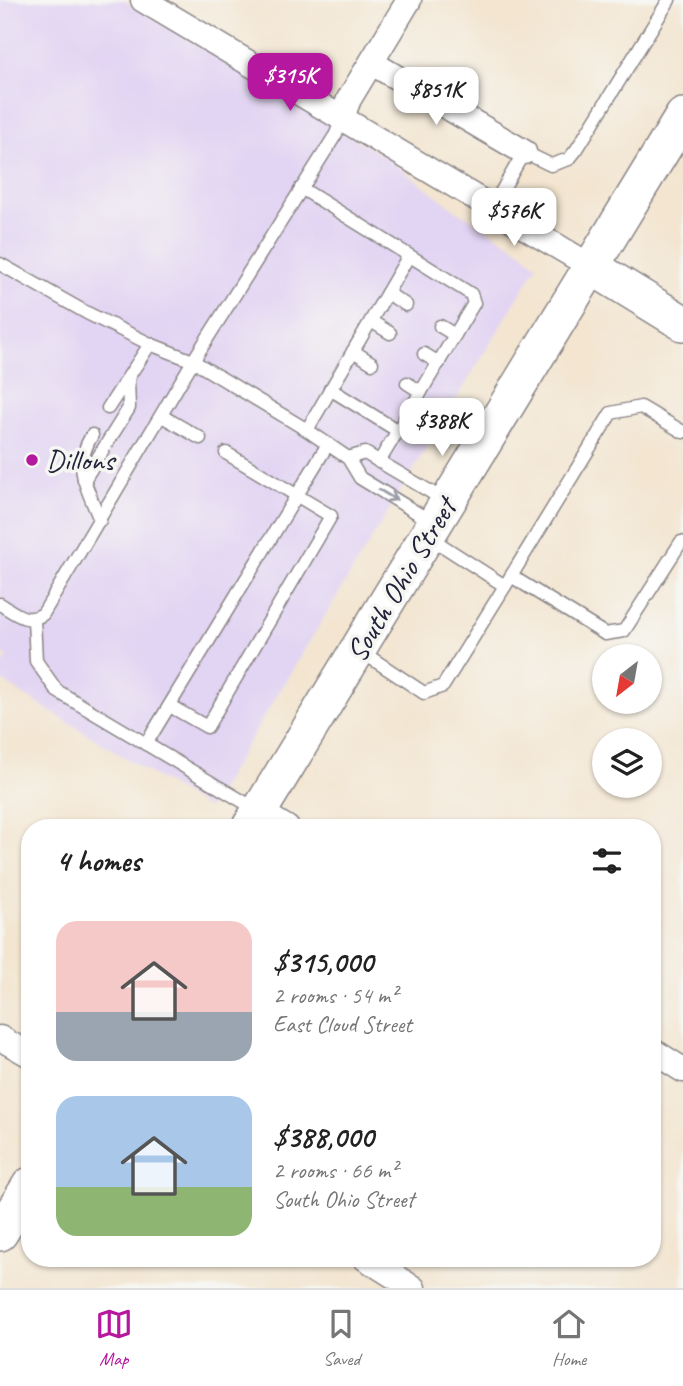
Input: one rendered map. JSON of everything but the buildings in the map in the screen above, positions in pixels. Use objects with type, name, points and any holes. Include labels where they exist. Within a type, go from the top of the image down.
[{"type":"main road","name":"South Ohio Street","points":[[267,819],[358,649],[683,117]]},
{"type":"main road","points":[[592,267],[683,323]]},
{"type":"main road","points":[[0,1233],[21,1199]]},
{"type":"street","points":[[143,0],[177,9],[342,117],[592,267]]},
{"type":"street","points":[[342,117],[409,0]]},
{"type":"street","points":[[372,63],[524,152]]},
{"type":"street","points":[[0,1038],[21,1050]]},
{"type":"street","points":[[661,1056],[683,1070]]},
{"type":"street","points":[[379,1267],[413,1288]]},
{"type":"lane","points":[[492,208],[524,152],[551,165],[569,159],[669,0]]},
{"type":"lane","points":[[0,604],[23,618],[34,619],[43,614],[300,187],[336,134],[342,117]]},
{"type":"lane","points":[[300,187],[471,294],[474,303],[379,462]]},
{"type":"lane","points":[[307,430],[408,257]]},
{"type":"lane","points":[[0,264],[150,344],[194,361],[348,458],[360,478],[437,521]]},
{"type":"lane","points":[[387,293],[406,305]]},
{"type":"lane","points":[[371,321],[390,333]]},
{"type":"lane","points":[[440,326],[455,335]]},
{"type":"lane","points":[[108,408],[150,344]]},
{"type":"lane","points":[[353,351],[372,363]]},
{"type":"lane","points":[[424,354],[439,363]]},
{"type":"lane","points":[[84,480],[129,408],[128,380]]},
{"type":"lane","points":[[407,383],[421,392]]},
{"type":"lane","points":[[330,390],[398,431]]},
{"type":"lane","points":[[358,649],[424,692],[443,686],[611,413],[641,407],[681,427]]},
{"type":"lane","points":[[162,416],[200,438]]},
{"type":"lane","points":[[92,435],[81,453],[84,480],[100,520]]},
{"type":"lane","points":[[146,744],[328,444]]},
{"type":"lane","points":[[170,706],[207,727],[331,516],[226,453]]},
{"type":"lane","points":[[348,458],[365,453],[379,462],[437,521],[508,581],[605,634],[624,631],[681,541]]},
{"type":"lane","points":[[34,619],[37,662],[57,691],[146,744],[260,819]]},
{"type":"shaded area","points":[[0,0],[123,0],[384,156],[453,208],[523,252],[537,266],[208,809],[0,680],[0,667],[8,657],[0,652]]},
{"type":"place","name":"Dillons","points":[[32,460]]}]
